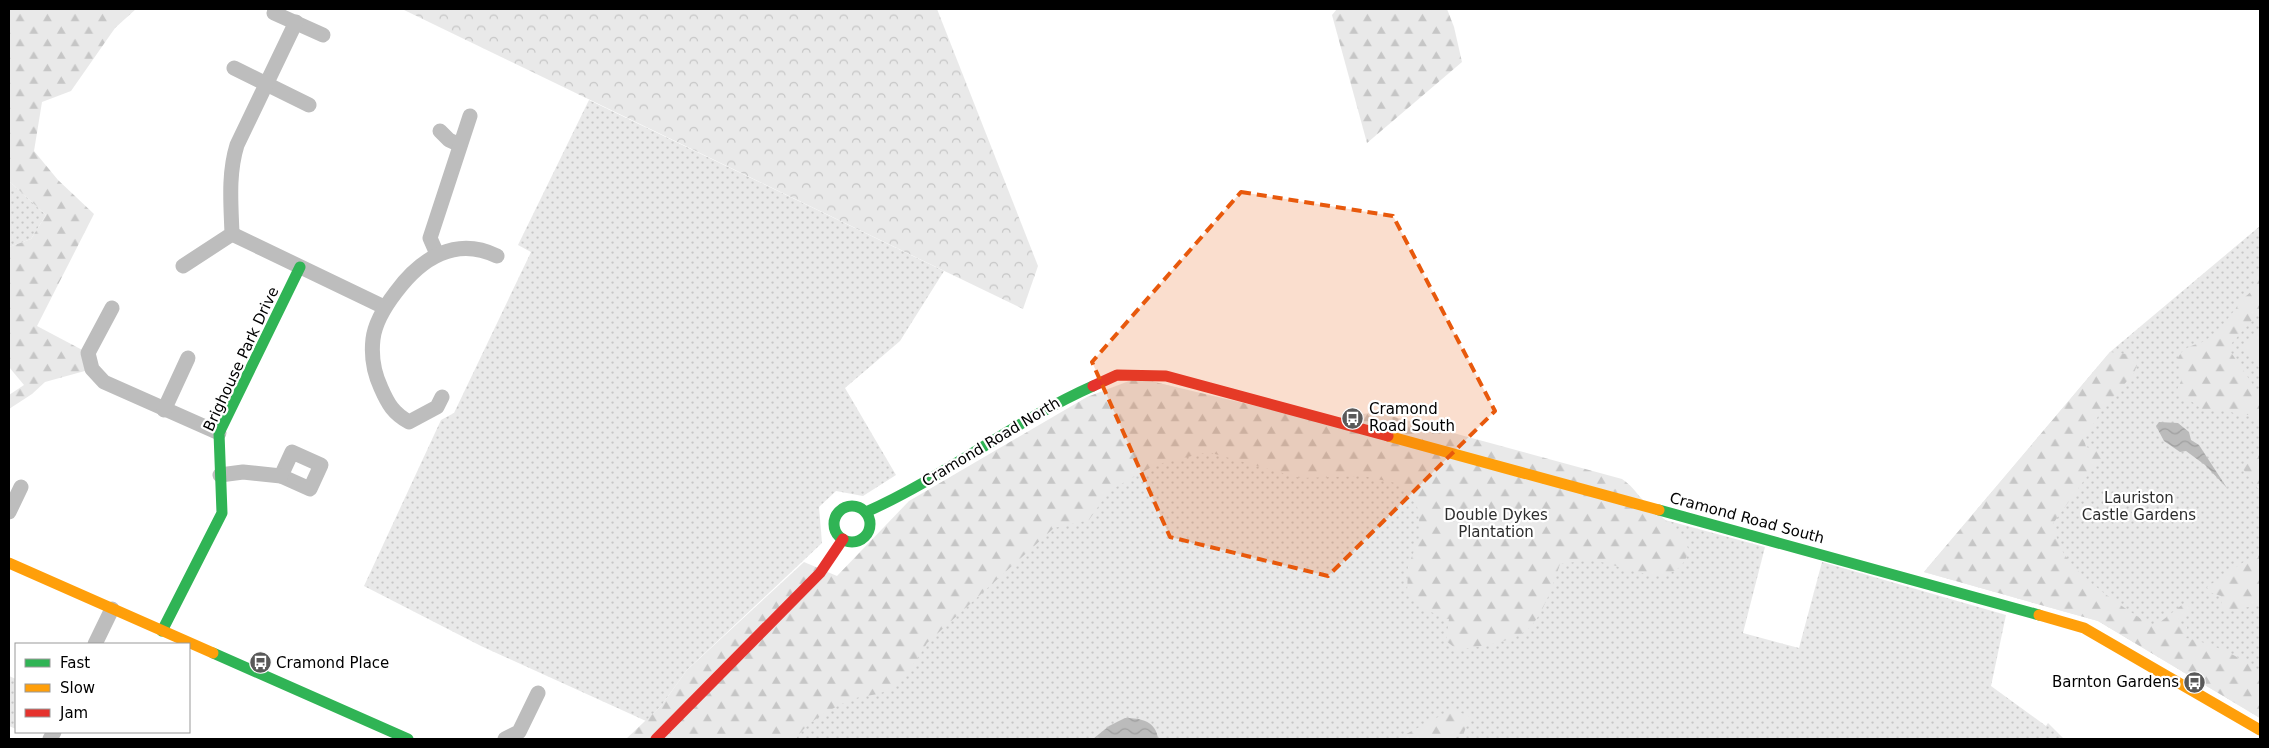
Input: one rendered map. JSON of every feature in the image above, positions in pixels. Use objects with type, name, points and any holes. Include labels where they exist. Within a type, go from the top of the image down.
[{"type":"street","points":[[274,13],[323,35]]},
{"type":"street","points":[[232,234],[232,159],[296,22]]},
{"type":"street","points":[[234,68],[309,105]]},
{"type":"street","points":[[437,254],[430,238],[470,116]]},
{"type":"street","points":[[440,132],[448,140],[460,145]]},
{"type":"street","points":[[183,266],[232,234]]},
{"type":"street","points":[[232,234],[384,307]]},
{"type":"street","points":[[442,397],[437,408],[409,422],[390,408],[374,372],[373,338],[384,307],[410,273],[437,254],[473,248],[498,256]]},
{"type":"street","name":"Brighouse Park Drive","points":[[162,631],[222,513],[224,495],[217,451],[219,433],[300,267]]},
{"type":"street","points":[[112,308],[88,353],[92,369],[104,382],[219,433]]},
{"type":"street","points":[[164,410],[188,358]]},
{"type":"street","name":"Cramond Road South","points":[[1117,375],[1138,374],[1196,383],[1945,588],[2084,628],[2260,730]]},
{"type":"street","name":"Cramond Road North","points":[[866,512],[900,497],[1063,399],[1117,375]]},
{"type":"street","points":[[220,475],[243,472],[281,476]]},
{"type":"street","points":[[9,512],[21,487]]},
{"type":"street","points":[[850,506],[857,506],[866,512],[870,521],[869,529],[864,536],[856,541],[843,539],[837,535],[834,527],[837,513],[850,506]]},
{"type":"street","points":[[656,739],[820,572],[843,539]]},
{"type":"street","points":[[9,563],[189,643]]},
{"type":"street","points":[[95,643],[112,609]]},
{"type":"street","points":[[190,643],[408,739]]},
{"type":"street","points":[[505,739],[518,732],[538,693]]},
{"type":"highlighted area","points":[[1241,192],[1393,216],[1495,411],[1328,576],[1170,537],[1092,362]]},
{"type":"green space","points":[[9,9],[136,9],[115,28],[71,91],[42,102],[34,151],[58,180],[94,214],[37,326],[88,353],[92,369],[45,382],[32,394],[9,409],[9,395],[24,385],[9,367],[9,247],[31,239],[46,215],[9,181]]},
{"type":"green space","points":[[402,9],[937,9],[1038,266],[1023,309]]},
{"type":"green space","points":[[1337,9],[1447,9],[1454,27],[1462,62],[1367,143],[1332,15]]},
{"type":"green space","points":[[589,100],[944,271],[900,341],[845,388],[896,475],[863,496],[836,491],[819,507],[822,543],[687,670],[661,706],[646,721],[481,646],[364,586],[441,420],[454,413],[531,252],[518,245]]},
{"type":"green space","points":[[9,181],[46,215],[31,239],[9,247]]},
{"type":"green space","name":"Lauriston Castle Gardens","points":[[2260,226],[2260,718],[2098,621],[1924,572],[2110,352]]},
{"type":"green space","points":[[2260,267],[2260,311],[2232,343],[2230,351],[2260,395],[2260,421],[2249,415],[2237,415],[2226,409],[2202,409],[2188,399],[2181,398],[2176,392],[2182,379],[2178,358],[2181,353],[2187,348],[2206,340],[2229,318],[2243,299],[2256,287],[2253,276]]},
{"type":"green space","points":[[2260,332],[2260,369],[2242,347]]},
{"type":"green space","points":[[2110,352],[2127,354],[2137,365],[2134,373],[2102,410],[2084,439],[2086,447],[2100,451],[2102,459],[2098,461],[2052,525],[2059,544],[2071,564],[2081,574],[2118,603],[2154,627],[2183,604],[2190,607],[2188,613],[2175,621],[2174,625],[2184,624],[2187,627],[2186,638],[2224,651],[2260,671],[2260,718],[2098,621],[1924,572]]},
{"type":"green space","points":[[1137,377],[1765,547],[1743,633],[1799,648],[1822,562],[2006,615],[1991,686],[2046,726],[2048,723],[2064,739],[767,739]]},
{"type":"green space","name":"Double Dykes Plantation","points":[[1137,378],[1350,428],[1363,414],[1376,412],[1622,479],[1679,534],[1689,550],[1683,564],[1673,572],[1662,575],[1649,574],[1595,561],[1560,564],[1543,607],[1528,629],[1522,634],[1505,641],[1458,650],[1446,641],[1449,619],[1423,609],[1407,595],[1408,566],[1421,534],[1417,506],[1400,484],[1363,476],[1300,478],[1208,452],[1155,465],[1109,491],[1089,520],[1054,528],[927,643],[910,669],[887,690],[853,699],[830,710],[807,726],[796,739],[626,739],[661,706],[687,670],[804,562],[837,576],[909,501],[1087,397]]},
{"type":"green space","points":[[2260,453],[2260,491],[2242,468]]},
{"type":"green space","points":[[2260,551],[2259,602],[2254,606],[2227,611],[2222,608],[2221,596],[2209,592],[2207,587]]},
{"type":"green space","points":[[9,676],[15,679],[15,729],[9,726]]},
{"type":"green space","points":[[1453,709],[1470,717],[1463,735],[1449,739],[1397,739]]},
{"type":"water","points":[[2159,422],[2178,423],[2189,432],[2191,440],[2199,445],[2227,488],[2205,465],[2186,451],[2180,452],[2164,441],[2156,426]]},
{"type":"water","points":[[1125,718],[1142,720],[1151,724],[1157,733],[1158,739],[1093,739],[1109,726]]},
{"type":"traffic: fast","points":[[162,631],[222,513],[219,433],[300,267]]},
{"type":"traffic: fast","points":[[866,512],[924,482],[1035,416],[1093,386]]},
{"type":"traffic: fast","points":[[852,506],[865,511],[870,524],[865,537],[852,542],[839,537],[834,524],[839,511],[852,506]]},
{"type":"traffic: fast","points":[[1659,510],[2039,615]]},
{"type":"traffic: fast","points":[[213,653],[408,739]]},
{"type":"traffic: slow","points":[[1388,436],[1659,510]]},
{"type":"traffic: slow","points":[[9,563],[213,653]]},
{"type":"traffic: slow","points":[[2039,615],[2084,628],[2260,730]]},
{"type":"traffic: jam","points":[[1093,386],[1117,375],[1166,376],[1388,436]]},
{"type":"traffic: jam","points":[[656,739],[820,573],[843,539]]},
{"type":"place","name":"Cramond Road South","points":[[1353,418]]},
{"type":"place","name":"Cramond Place","points":[[260,663]]},
{"type":"place","name":"Barnton Gardens","points":[[2195,682]]}]
